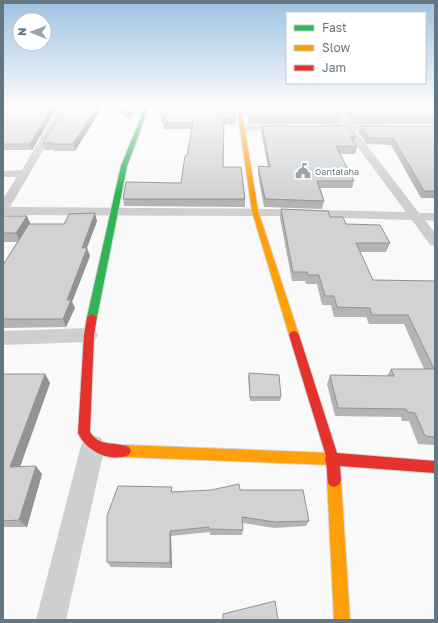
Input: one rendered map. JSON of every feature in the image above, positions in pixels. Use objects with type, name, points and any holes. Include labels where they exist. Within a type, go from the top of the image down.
[{"type":"street","points":[[48,136],[3,210],[113,213],[255,211],[435,217]]},
{"type":"street","points":[[136,136],[124,166],[113,213],[89,335],[84,434],[88,443],[115,451],[333,459],[435,467]]},
{"type":"street","points":[[243,136],[255,211],[333,459],[342,620]]},
{"type":"street","points":[[355,136],[435,242]]},
{"type":"street","points":[[3,174],[25,174]]},
{"type":"street","points":[[3,338],[89,335]]},
{"type":"street","points":[[51,620],[94,446]]},
{"type":"building","points":[[3,136],[35,136],[30,144],[3,144]]},
{"type":"building","points":[[47,136],[78,136],[73,144],[43,143]]},
{"type":"building","points":[[191,136],[224,136],[223,167],[241,167],[245,199],[123,199],[126,182],[181,183],[185,156],[187,156]]},
{"type":"building","points":[[264,136],[355,137],[350,137],[357,147],[336,146],[354,181],[317,181],[324,201],[265,199],[258,166],[270,167]]},
{"type":"building","points":[[368,136],[435,136],[435,191],[424,191],[393,138],[369,138]]},
{"type":"building","points":[[281,209],[328,211],[330,217],[343,217],[346,224],[380,225],[390,243],[356,243],[373,280],[435,281],[435,437],[425,436],[415,413],[408,412],[406,409],[338,408],[330,375],[394,376],[391,369],[434,369],[408,315],[372,315],[370,308],[337,307],[334,296],[325,296],[319,275],[308,275],[307,272],[293,272]]},
{"type":"building","points":[[95,213],[82,248],[87,248],[67,300],[71,300],[63,319],[3,319],[3,265],[29,224],[64,224],[69,214]]},
{"type":"building","points":[[3,216],[27,216],[16,233],[3,233]]},
{"type":"building","points":[[249,373],[279,375],[281,397],[250,397]]},
{"type":"building","points":[[3,374],[45,374],[10,467],[36,466],[19,520],[3,521]]},
{"type":"building","points":[[239,484],[240,490],[303,490],[309,521],[275,522],[242,517],[243,530],[209,529],[209,527],[170,531],[170,563],[107,562],[107,516],[118,486],[172,487],[171,492],[211,490]]},
{"type":"building","points":[[275,601],[278,620],[223,620],[223,614]]},
{"type":"traffic: fast","points":[[92,317],[124,166],[136,136]]},
{"type":"traffic: slow","points":[[243,136],[255,211],[294,335]]},
{"type":"traffic: slow","points":[[125,451],[331,459]]},
{"type":"traffic: slow","points":[[334,480],[342,620]]},
{"type":"traffic: jam","points":[[92,317],[89,335],[84,433],[87,439],[96,446],[107,450],[125,451]]},
{"type":"traffic: jam","points":[[294,335],[333,459],[334,480]]},
{"type":"traffic: jam","points":[[331,459],[435,467]]},
{"type":"place","name":"Gantalaha","points":[[303,171]]}]
